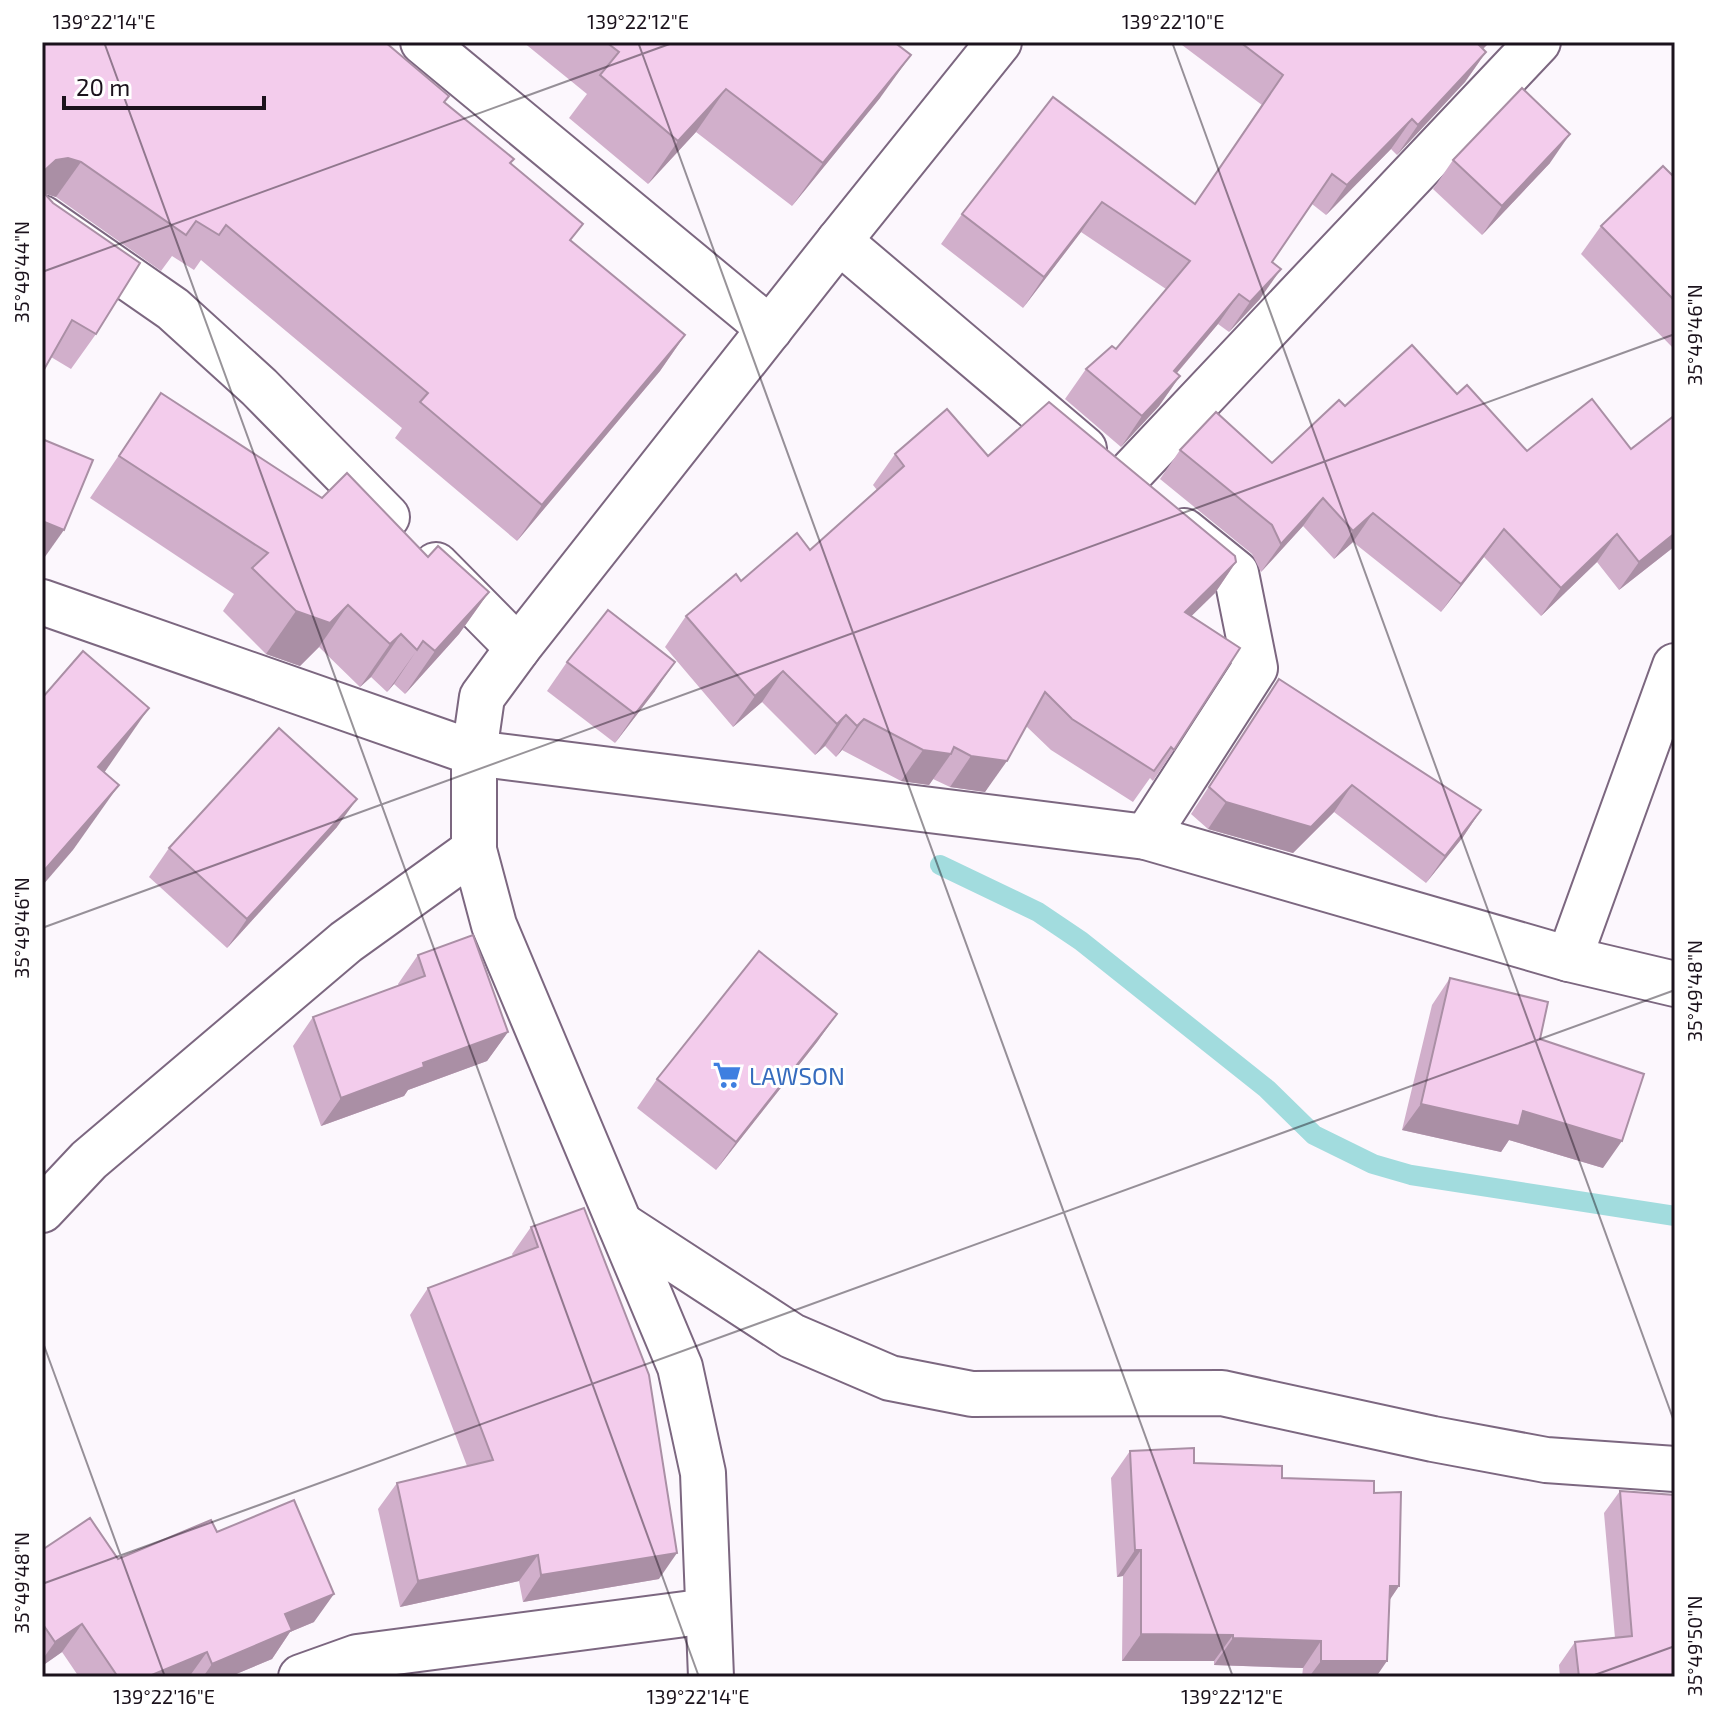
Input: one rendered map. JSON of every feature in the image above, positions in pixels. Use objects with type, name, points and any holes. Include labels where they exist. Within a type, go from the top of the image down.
[{"type":"street","points":[[423,42],[770,329]]},
{"type":"street","points":[[711,1677],[703,1473],[680,1367],[494,925],[474,850],[474,753],[482,697],[999,42]]},
{"type":"street","points":[[1123,481],[1538,42]]},
{"type":"street","points":[[42,218],[173,309],[259,387],[518,648]]},
{"type":"street","points":[[839,241],[1236,573],[1255,668],[1146,837]]},
{"type":"street","points":[[42,602],[474,753],[1146,837],[1569,959],[1675,984]]},
{"type":"street","points":[[1569,959],[1675,666]]},
{"type":"street","points":[[42,1210],[89,1160],[346,942],[474,850]]},
{"type":"street","points":[[620,1224],[792,1336],[890,1378],[972,1394],[1222,1393],[1546,1460],[1675,1469]]},
{"type":"street","points":[[301,1677],[357,1657],[708,1611]]},
{"type":"building","points":[[42,42],[385,42],[449,96],[444,102],[514,159],[510,163],[583,224],[570,240],[685,335],[542,505],[420,402],[428,393],[226,225],[219,235],[196,221],[186,235],[81,162],[68,158],[56,160],[46,169],[42,181]]},
{"type":"building","points":[[606,42],[894,42],[911,55],[823,163],[726,89],[678,141],[600,75],[619,52]]},
{"type":"building","points":[[1240,42],[1479,42],[1486,52],[1418,125],[1412,119],[1347,185],[1332,174],[1272,262],[1281,269],[1250,302],[1239,294],[1174,371],[1180,376],[1142,416],[1086,369],[1112,346],[1116,349],[1190,261],[1102,202],[1044,277],[962,214],[1053,97],[1195,204],[1283,75]]},
{"type":"building","points":[[1522,88],[1570,134],[1502,206],[1453,160]]},
{"type":"building","points":[[1663,166],[1675,178],[1675,301],[1601,226]]},
{"type":"building","points":[[42,181],[45,194],[53,203],[140,263],[96,334],[72,320],[42,373]]},
{"type":"building","points":[[1412,345],[1457,394],[1467,385],[1527,451],[1592,399],[1631,449],[1675,415],[1675,533],[1639,562],[1617,534],[1561,588],[1504,529],[1461,584],[1373,513],[1353,531],[1323,498],[1281,544],[1272,525],[1180,450],[1216,412],[1272,463],[1339,400],[1345,406]]},
{"type":"building","points":[[161,393],[322,498],[347,473],[428,557],[438,546],[489,592],[435,651],[423,641],[417,650],[401,634],[390,644],[348,605],[330,623],[296,611],[252,568],[268,553],[119,456]]},
{"type":"building","points":[[1049,402],[1235,556],[1236,562],[1185,612],[1240,648],[1174,750],[1171,747],[1154,771],[1072,719],[1045,692],[1007,761],[971,756],[954,747],[951,754],[923,750],[864,719],[857,726],[846,715],[837,724],[783,671],[755,696],[686,616],[736,574],[741,581],[797,533],[810,550],[904,466],[895,454],[947,409],[988,456]]},
{"type":"building","points":[[42,439],[93,460],[64,530],[42,521]]},
{"type":"building","points":[[608,610],[675,662],[635,714],[567,662]]},
{"type":"building","points":[[83,651],[149,708],[98,767],[119,785],[42,873],[42,698]]},
{"type":"building","points":[[1279,679],[1481,810],[1445,856],[1352,785],[1311,827],[1226,802],[1209,787]]},
{"type":"building","points":[[279,728],[357,799],[247,919],[169,848]]},
{"type":"building","points":[[473,935],[508,1032],[423,1063],[424,1067],[341,1098],[313,1017],[425,976],[418,955]]},
{"type":"building","name":"LAWSON","points":[[759,951],[837,1014],[736,1142],[657,1079]]},
{"type":"building","points":[[1450,978],[1548,1002],[1540,1039],[1644,1074],[1622,1141],[1523,1111],[1519,1126],[1421,1104]]},
{"type":"building","points":[[584,1208],[649,1375],[677,1553],[541,1575],[538,1555],[418,1581],[397,1483],[493,1460],[428,1288],[538,1247],[531,1227]]},
{"type":"building","points":[[1194,1448],[1194,1463],[1282,1466],[1282,1478],[1374,1481],[1374,1493],[1401,1492],[1399,1586],[1390,1586],[1387,1661],[1321,1661],[1321,1641],[1233,1638],[1233,1635],[1141,1634],[1141,1550],[1135,1550],[1130,1451]]},
{"type":"building","points":[[1620,1491],[1675,1495],[1675,1677],[1579,1677],[1575,1642],[1632,1636]]},
{"type":"building","points":[[294,1500],[334,1594],[285,1614],[292,1630],[212,1664],[207,1652],[147,1677],[118,1677],[82,1624],[55,1642],[42,1623],[42,1550],[90,1518],[118,1559],[211,1520],[217,1532]]},
{"type":"waterway","points":[[940,865],[1038,912],[1081,941],[1267,1089],[1314,1135],[1373,1164],[1411,1175],[1675,1216]]},
{"type":"place","name":"LAWSON","points":[[727,1075]]}]
